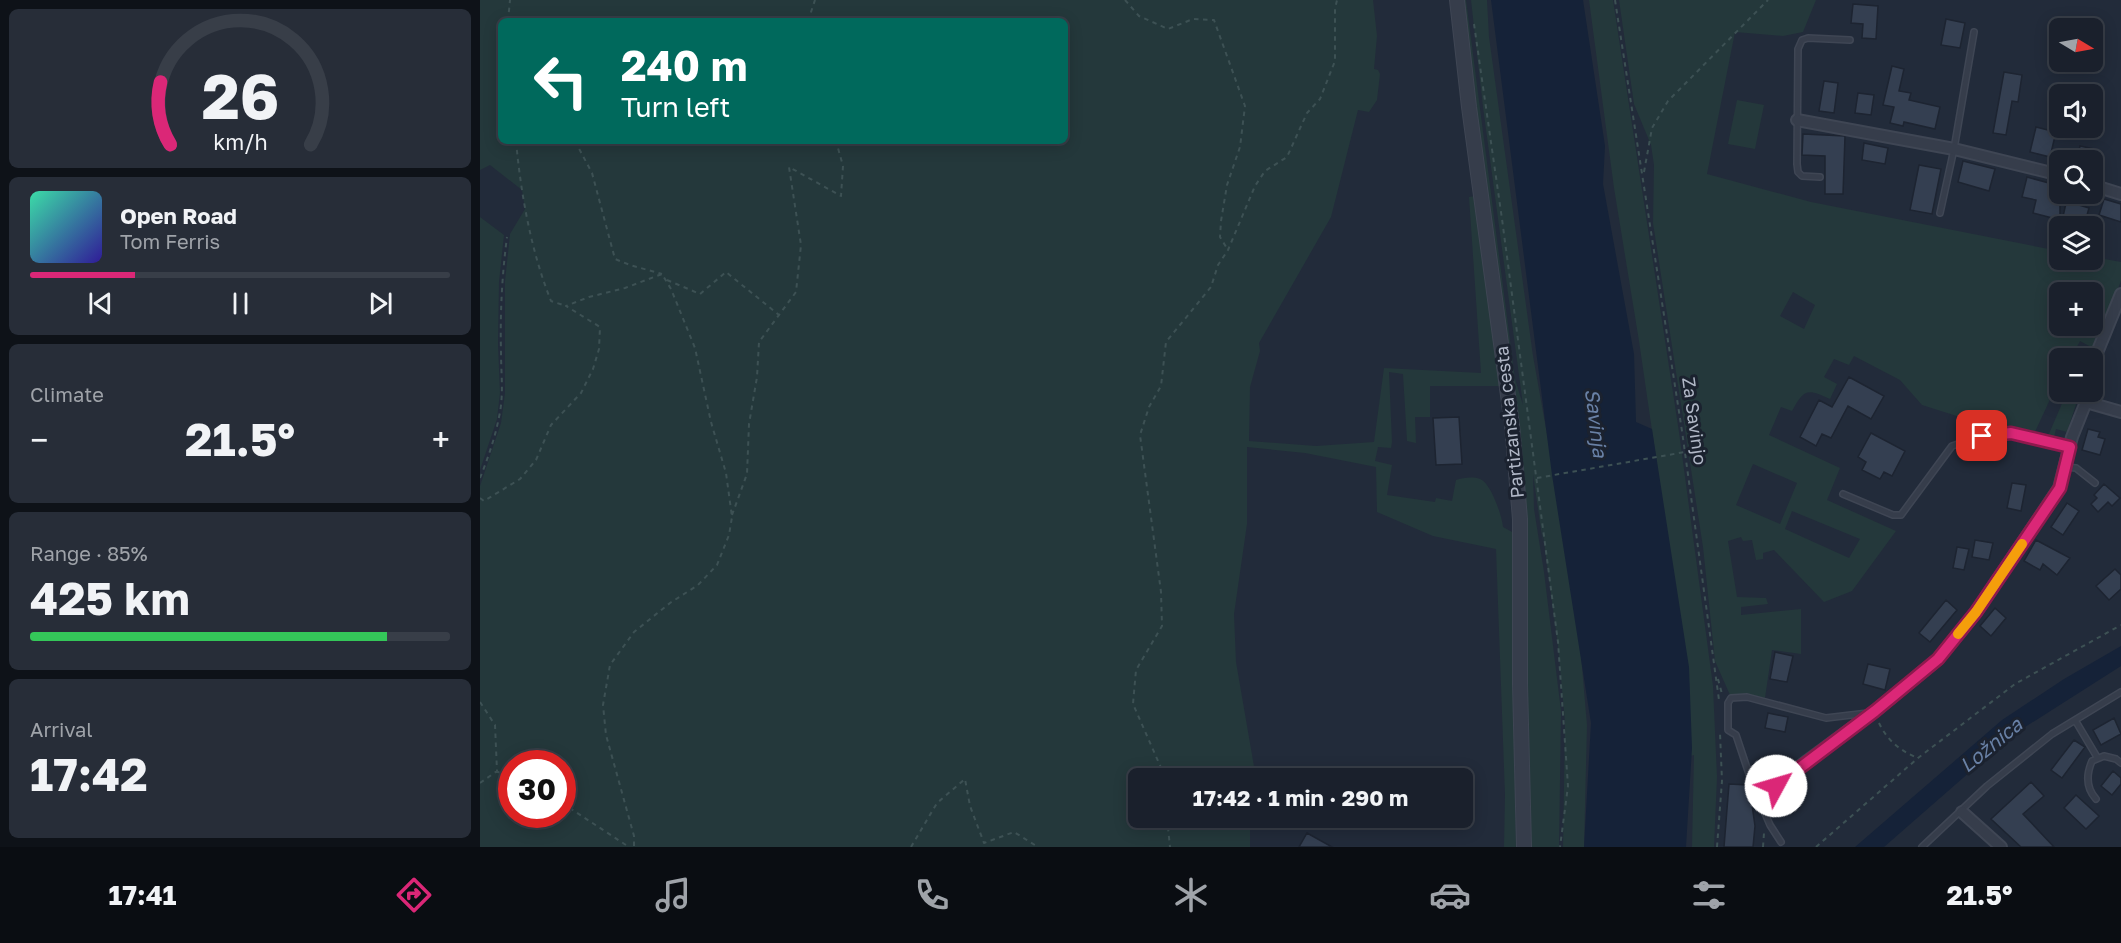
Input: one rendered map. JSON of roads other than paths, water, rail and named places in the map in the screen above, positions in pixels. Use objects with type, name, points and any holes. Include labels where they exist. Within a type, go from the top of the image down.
[{"type":"street","name":"Partizanska cesta","points":[[1457,0],[1469,107],[1512,425],[1520,519],[1520,684],[1524,847]]},
{"type":"street","points":[[1797,120],[1954,149],[2049,172]]},
{"type":"street","points":[[2103,188],[2121,194]]},
{"type":"street","points":[[2100,348],[2118,309],[2121,294]]},
{"type":"street","points":[[1759,800],[1792,772],[1875,711],[1938,659],[1976,612],[2060,488],[2084,402]]},
{"type":"street","points":[[2098,402],[2121,412]]},
{"type":"street","points":[[1962,812],[2001,847]]},
{"type":"lane","points":[[1940,213],[1954,149],[1974,32]]},
{"type":"lane","points":[[1820,177],[1802,176],[1798,172],[1796,143],[1799,45],[1802,40],[1808,38],[1850,40]]},
{"type":"lane","points":[[1843,494],[1893,515],[1901,515],[1952,446],[1982,436],[2011,433],[2070,447]]},
{"type":"lane","points":[[2066,467],[2076,468],[2095,483]]},
{"type":"lane","points":[[1922,847],[1962,812],[1987,786],[2052,734],[2121,692]]},
{"type":"lane","points":[[1781,842],[1770,825],[1759,800],[1736,735],[1728,730],[1728,704],[1731,698],[1747,697],[1826,717],[1875,711]]},
{"type":"lane","points":[[2075,720],[2097,758]]},
{"type":"lane","points":[[2096,799],[2089,792],[2088,780],[2092,761],[2104,756],[2121,763]]},
{"type":"water","name":"Savinja","points":[[1491,0],[1583,0],[1605,146],[1603,184],[1634,354],[1636,422],[1652,429],[1689,667],[1692,748],[1686,847],[1584,847],[1591,723],[1552,475]]},
{"type":"water","name":"Ložnica","points":[[2121,646],[2121,666],[2011,736],[1884,847],[1855,847],[2002,720],[2064,679]]}]
